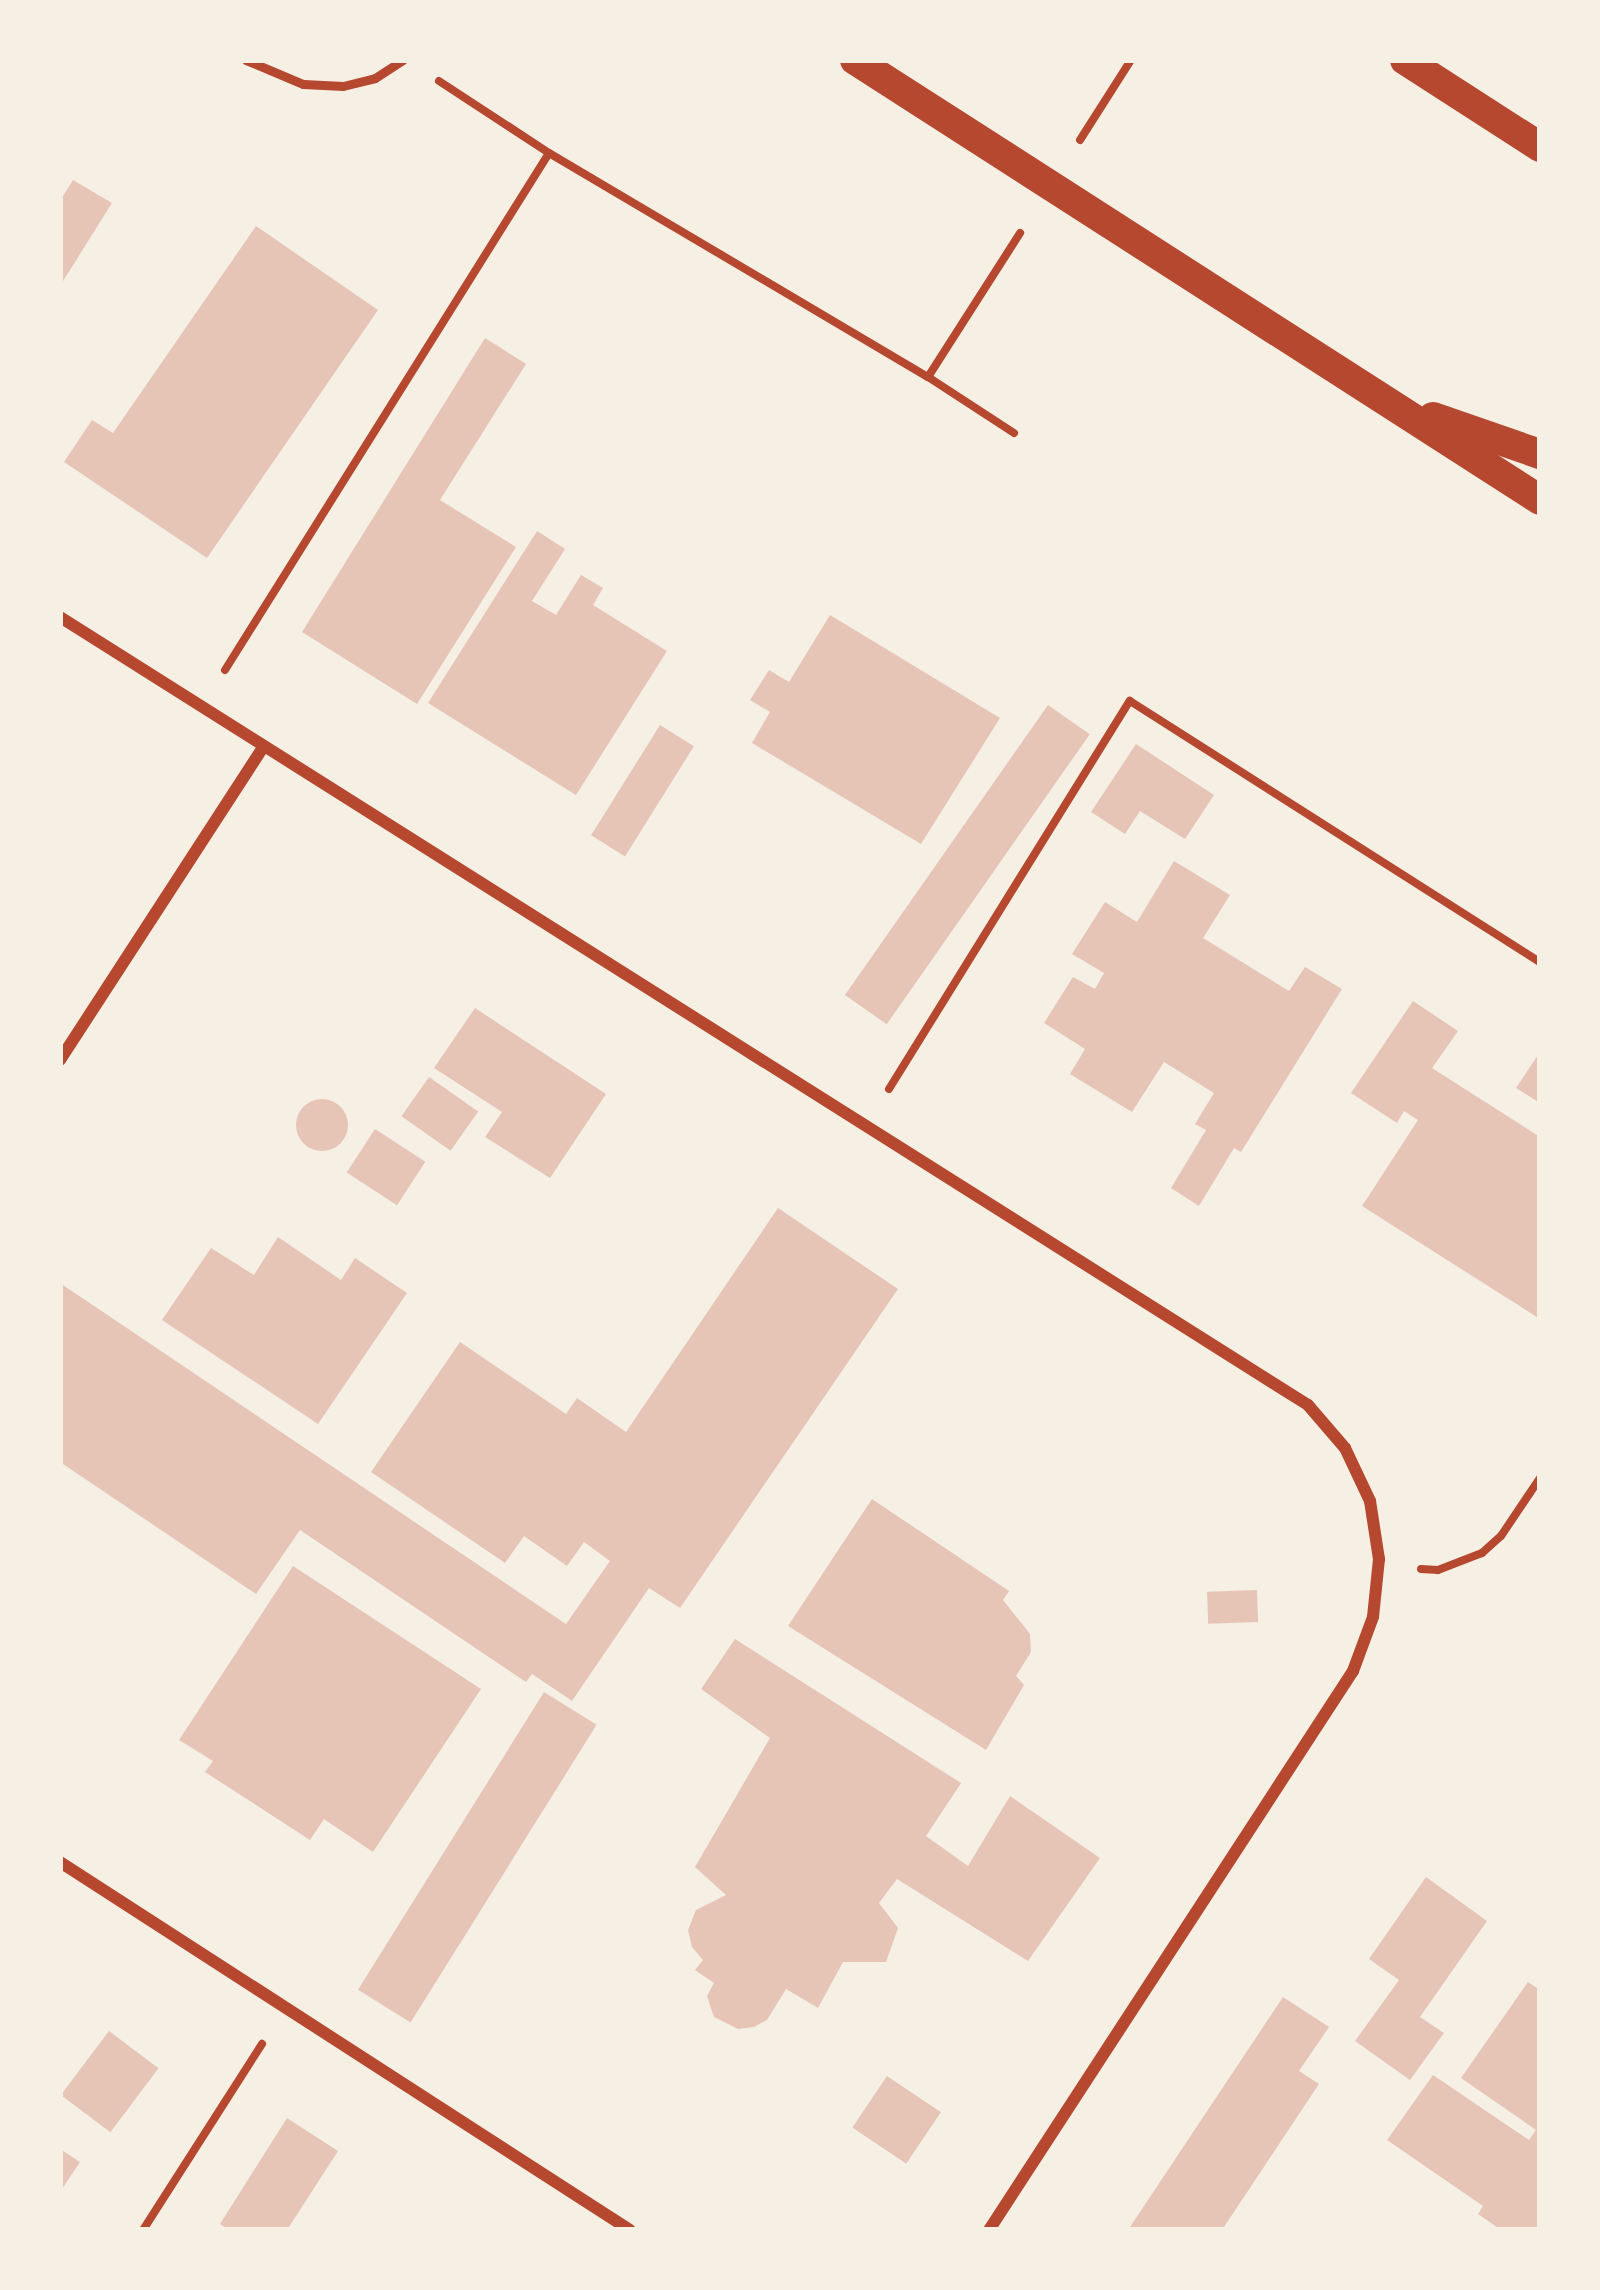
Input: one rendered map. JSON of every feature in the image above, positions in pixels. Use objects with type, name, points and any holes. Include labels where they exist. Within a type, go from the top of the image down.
[{"type":"main road","points":[[855,60],[1540,500]]},
{"type":"main road","points":[[1405,60],[1540,147]]},
{"type":"main road","points":[[1387,401],[1540,454]]},
{"type":"street","points":[[60,617],[1308,1405],[1345,1448],[1370,1501],[1379,1559],[1373,1617],[1353,1671],[989,2230]]},
{"type":"street","points":[[60,1060],[263,748]]},
{"type":"street","points":[[60,1862],[630,2230]]},
{"type":"lane","points":[[246,60],[303,84],[343,86],[375,78],[404,60]]},
{"type":"path","points":[[1068,159],[1131,60]]},
{"type":"path","points":[[426,72],[549,153],[928,377],[1014,434]]},
{"type":"path","points":[[201,708],[549,153]]},
{"type":"path","points":[[928,377],[1030,218]]},
{"type":"path","points":[[866,1126],[1130,701],[1540,962]]},
{"type":"path","points":[[1379,1559],[1438,1570],[1482,1553],[1501,1536],[1540,1478]]},
{"type":"path","points":[[143,2230],[286,2006]]},
{"type":"building","points":[[73,180],[112,203],[60,286],[60,201]]},
{"type":"building","points":[[256,226],[378,310],[207,558],[64,462],[92,420],[113,433]]},
{"type":"building","points":[[485,338],[526,364],[440,500],[516,547],[417,704],[302,632]]},
{"type":"building","points":[[537,531],[565,549],[532,601],[556,615],[581,575],[603,588],[593,605],[667,651],[576,795],[428,703]]},
{"type":"building","points":[[830,615],[1000,718],[921,844],[752,743],[770,712],[750,700],[769,670],[789,682]]},
{"type":"building","points":[[1048,705],[1090,734],[887,1024],[845,995]]},
{"type":"building","points":[[660,725],[694,746],[625,856],[591,835]]},
{"type":"building","points":[[1136,744],[1214,795],[1185,839],[1140,811],[1125,834],[1091,812]]},
{"type":"building","points":[[1174,861],[1230,895],[1203,938],[1289,991],[1305,967],[1342,989],[1241,1152],[1234,1148],[1199,1206],[1171,1188],[1206,1130],[1195,1124],[1214,1093],[1164,1062],[1132,1112],[1070,1074],[1085,1049],[1044,1023],[1073,977],[1095,989],[1104,973],[1072,954],[1105,902],[1137,922]]},
{"type":"building","points":[[1413,1001],[1458,1031],[1432,1068],[1540,1137],[1540,1319],[1362,1206],[1418,1120],[1404,1111],[1397,1123],[1351,1093]]},
{"type":"building","points":[[475,1008],[606,1094],[550,1178],[485,1137],[502,1112],[434,1068]]},
{"type":"building","points":[[1540,1052],[1540,1103],[1516,1088]]},
{"type":"building","points":[[429,1077],[478,1111],[451,1151],[401,1116]]},
{"type":"building","points":[[322,1099],[341,1106],[348,1125],[341,1144],[322,1151],[303,1144],[296,1125],[303,1106]]},
{"type":"building","points":[[375,1129],[425,1162],[397,1205],[347,1173]]},
{"type":"building","points":[[778,1208],[898,1289],[680,1608],[649,1588],[572,1701],[532,1674],[526,1682],[300,1530],[256,1594],[60,1462],[60,1283],[566,1624],[610,1561],[584,1542],[567,1566],[524,1536],[505,1563],[371,1472],[460,1342],[566,1414],[577,1398],[626,1432]]},
{"type":"building","points":[[278,1237],[341,1280],[355,1258],[407,1293],[318,1424],[162,1320],[211,1248],[254,1275]]},
{"type":"building","points":[[872,1499],[1009,1591],[1003,1600],[1030,1634],[1031,1652],[1016,1676],[1024,1685],[986,1750],[788,1626]]},
{"type":"building","points":[[293,1566],[481,1689],[373,1852],[324,1819],[310,1840],[205,1772],[213,1761],[179,1740]]},
{"type":"building","points":[[1257,1590],[1258,1622],[1208,1624],[1207,1592]]},
{"type":"building","points":[[735,1639],[961,1783],[926,1836],[968,1866],[1010,1796],[1100,1858],[1028,1961],[897,1879],[879,1903],[898,1928],[886,1962],[843,1962],[818,2008],[786,1989],[767,2020],[754,2027],[738,2029],[714,2017],[707,1996],[714,1983],[695,1970],[703,1960],[692,1947],[688,1930],[696,1910],[726,1895],[695,1867],[770,1738],[701,1689]]},
{"type":"building","points":[[544,1692],[597,1725],[411,2023],[358,1990]]},
{"type":"building","points":[[1426,1877],[1487,1921],[1420,2017],[1444,2033],[1410,2080],[1355,2041],[1399,1980],[1369,1959]]},
{"type":"building","points":[[1528,1982],[1540,1990],[1540,2230],[1501,2230],[1478,2214],[1483,2206],[1387,2140],[1433,2075],[1529,2140],[1536,2130],[1461,2078]]},
{"type":"building","points":[[1283,1997],[1329,2027],[1299,2071],[1319,2084],[1222,2230],[1128,2230]]},
{"type":"building","points":[[109,2031],[159,2068],[110,2132],[61,2095]]},
{"type":"building","points":[[887,2076],[941,2112],[906,2164],[852,2127]]},
{"type":"building","points":[[287,2118],[338,2151],[287,2230],[229,2230],[220,2224]]},
{"type":"building","points":[[60,2149],[80,2162],[60,2192]]}]
